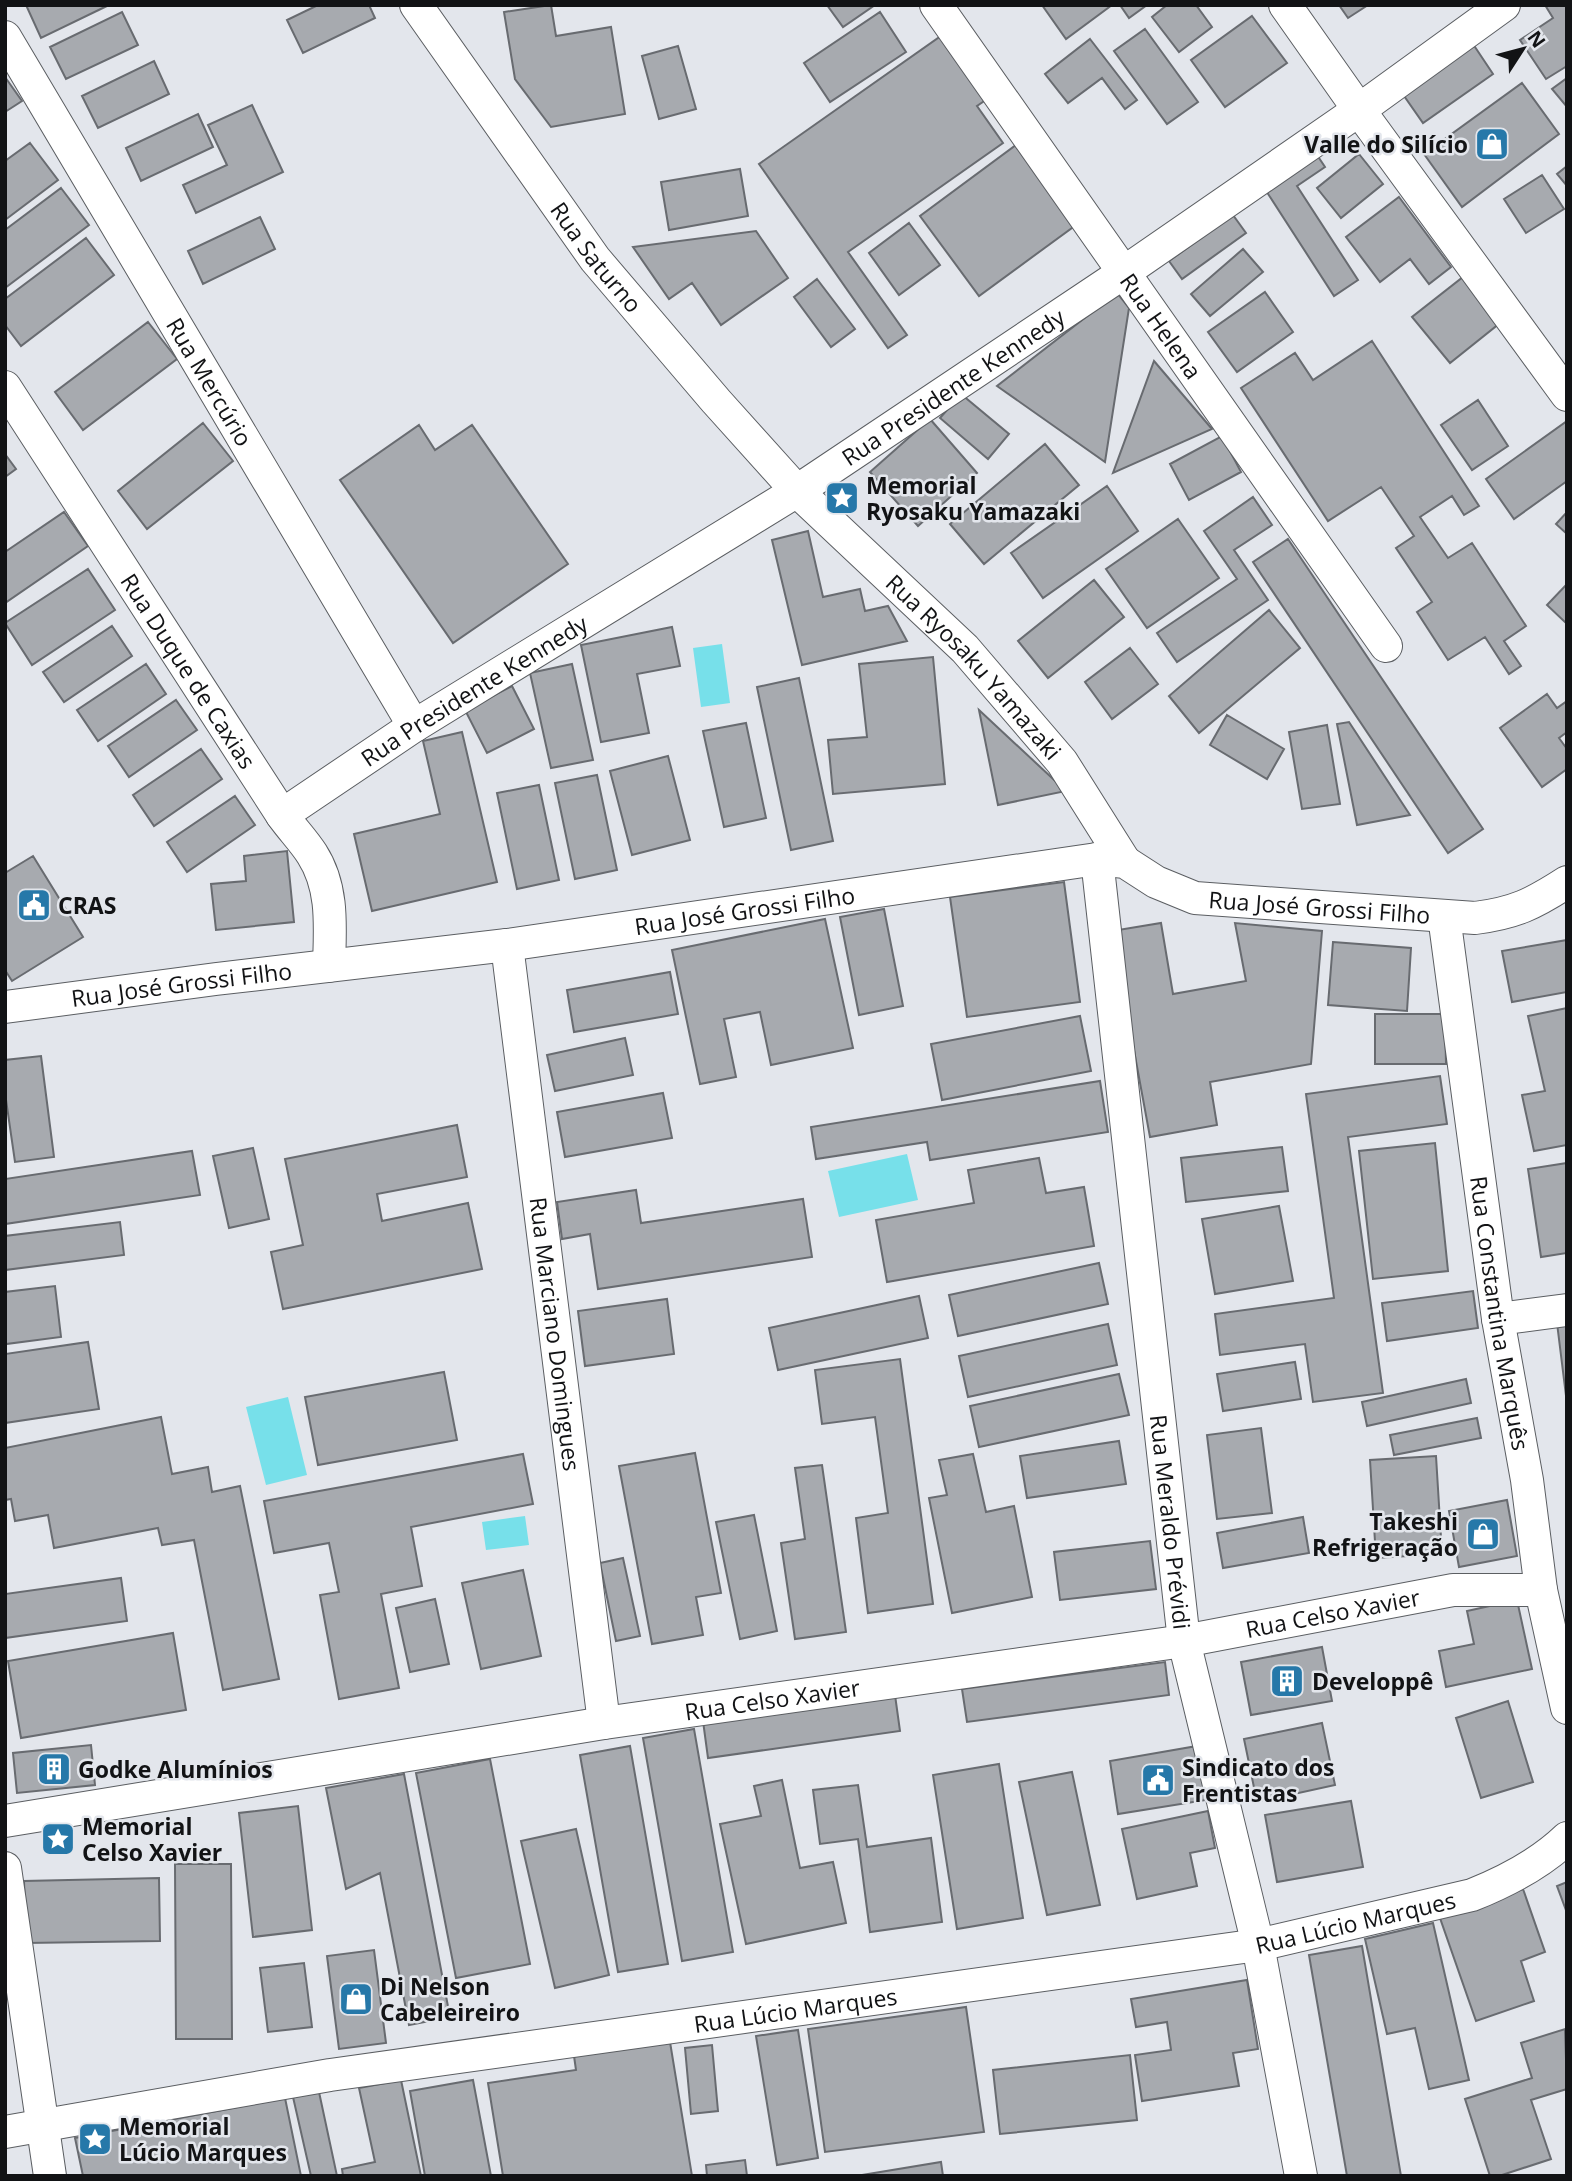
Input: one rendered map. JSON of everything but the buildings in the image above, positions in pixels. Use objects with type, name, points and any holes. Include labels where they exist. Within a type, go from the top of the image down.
[{"type":"street","name":"Rua Saturno","points":[[416,5],[595,259],[797,491]]},
{"type":"street","name":"Rua Helena","points":[[936,5],[1386,646]]},
{"type":"street","points":[[1285,5],[1567,395]]},
{"type":"street","name":"Rua Presidente Kennedy","points":[[282,814],[414,726],[797,491],[1123,273],[1359,110],[1504,5]]},
{"type":"street","name":"Rua Mercúrio","points":[[5,37],[414,726]]},
{"type":"street","name":"Rua Duque de Caxias","points":[[5,387],[282,814],[313,856],[327,889],[331,915],[329,967]]},
{"type":"street","name":"Rua Ryosaku Yamazaki","points":[[797,491],[965,649],[1062,762],[1111,861]]},
{"type":"street","name":"Rua José Grossi Filho","points":[[5,1007],[506,945],[1111,861],[1195,898],[1475,918],[1506,914],[1539,900],[1567,882]]},
{"type":"street","name":"Rua Meraldo Prévidi","points":[[1111,861],[1184,1641],[1258,1945],[1301,2176]]},
{"type":"street","name":"Rua Constantina Marquês","points":[[1444,916],[1498,1319],[1527,1480],[1541,1590],[1567,1708]]},
{"type":"street","name":"Rua Marciano Domingues","points":[[506,945],[604,1723]]},
{"type":"street","points":[[1498,1319],[1567,1310]]},
{"type":"street","name":"Rua Celso Xavier","points":[[5,1821],[604,1723],[1184,1641],[1453,1590],[1541,1590]]},
{"type":"street","name":"Rua Lúcio Marques","points":[[5,2132],[330,2075],[1258,1945],[1472,1895],[1516,1875],[1551,1853],[1567,1838]]},
{"type":"street","points":[[5,1868],[50,2176]]},
{"type":"water","points":[[722,644],[730,703],[701,707],[693,648]]},
{"type":"water","points":[[907,1154],[918,1200],[839,1217],[828,1171]]},
{"type":"water","points":[[288,1397],[307,1475],[266,1485],[246,1407]]},
{"type":"water","points":[[525,1516],[529,1545],[486,1550],[482,1522]]},
{"type":"place","name":"Valle do Silício","points":[[1492,144]]},
{"type":"place","name":"Memorial Ryosaku Yamazaki","points":[[842,498]]},
{"type":"place","name":"CRAS","points":[[34,905]]},
{"type":"place","name":"Takeshi Refrigeração","points":[[1483,1534]]},
{"type":"place","name":"Developpê","points":[[1287,1681]]},
{"type":"place","name":"Godke Alumínios","points":[[54,1769]]},
{"type":"place","name":"Sindicato dos Frentistas","points":[[1158,1780]]},
{"type":"place","name":"Memorial Celso Xavier","points":[[58,1839]]},
{"type":"place","name":"Di Nelson Cabeleireiro","points":[[356,1999]]},
{"type":"place","name":"Memorial Lúcio Marques","points":[[95,2139]]}]
